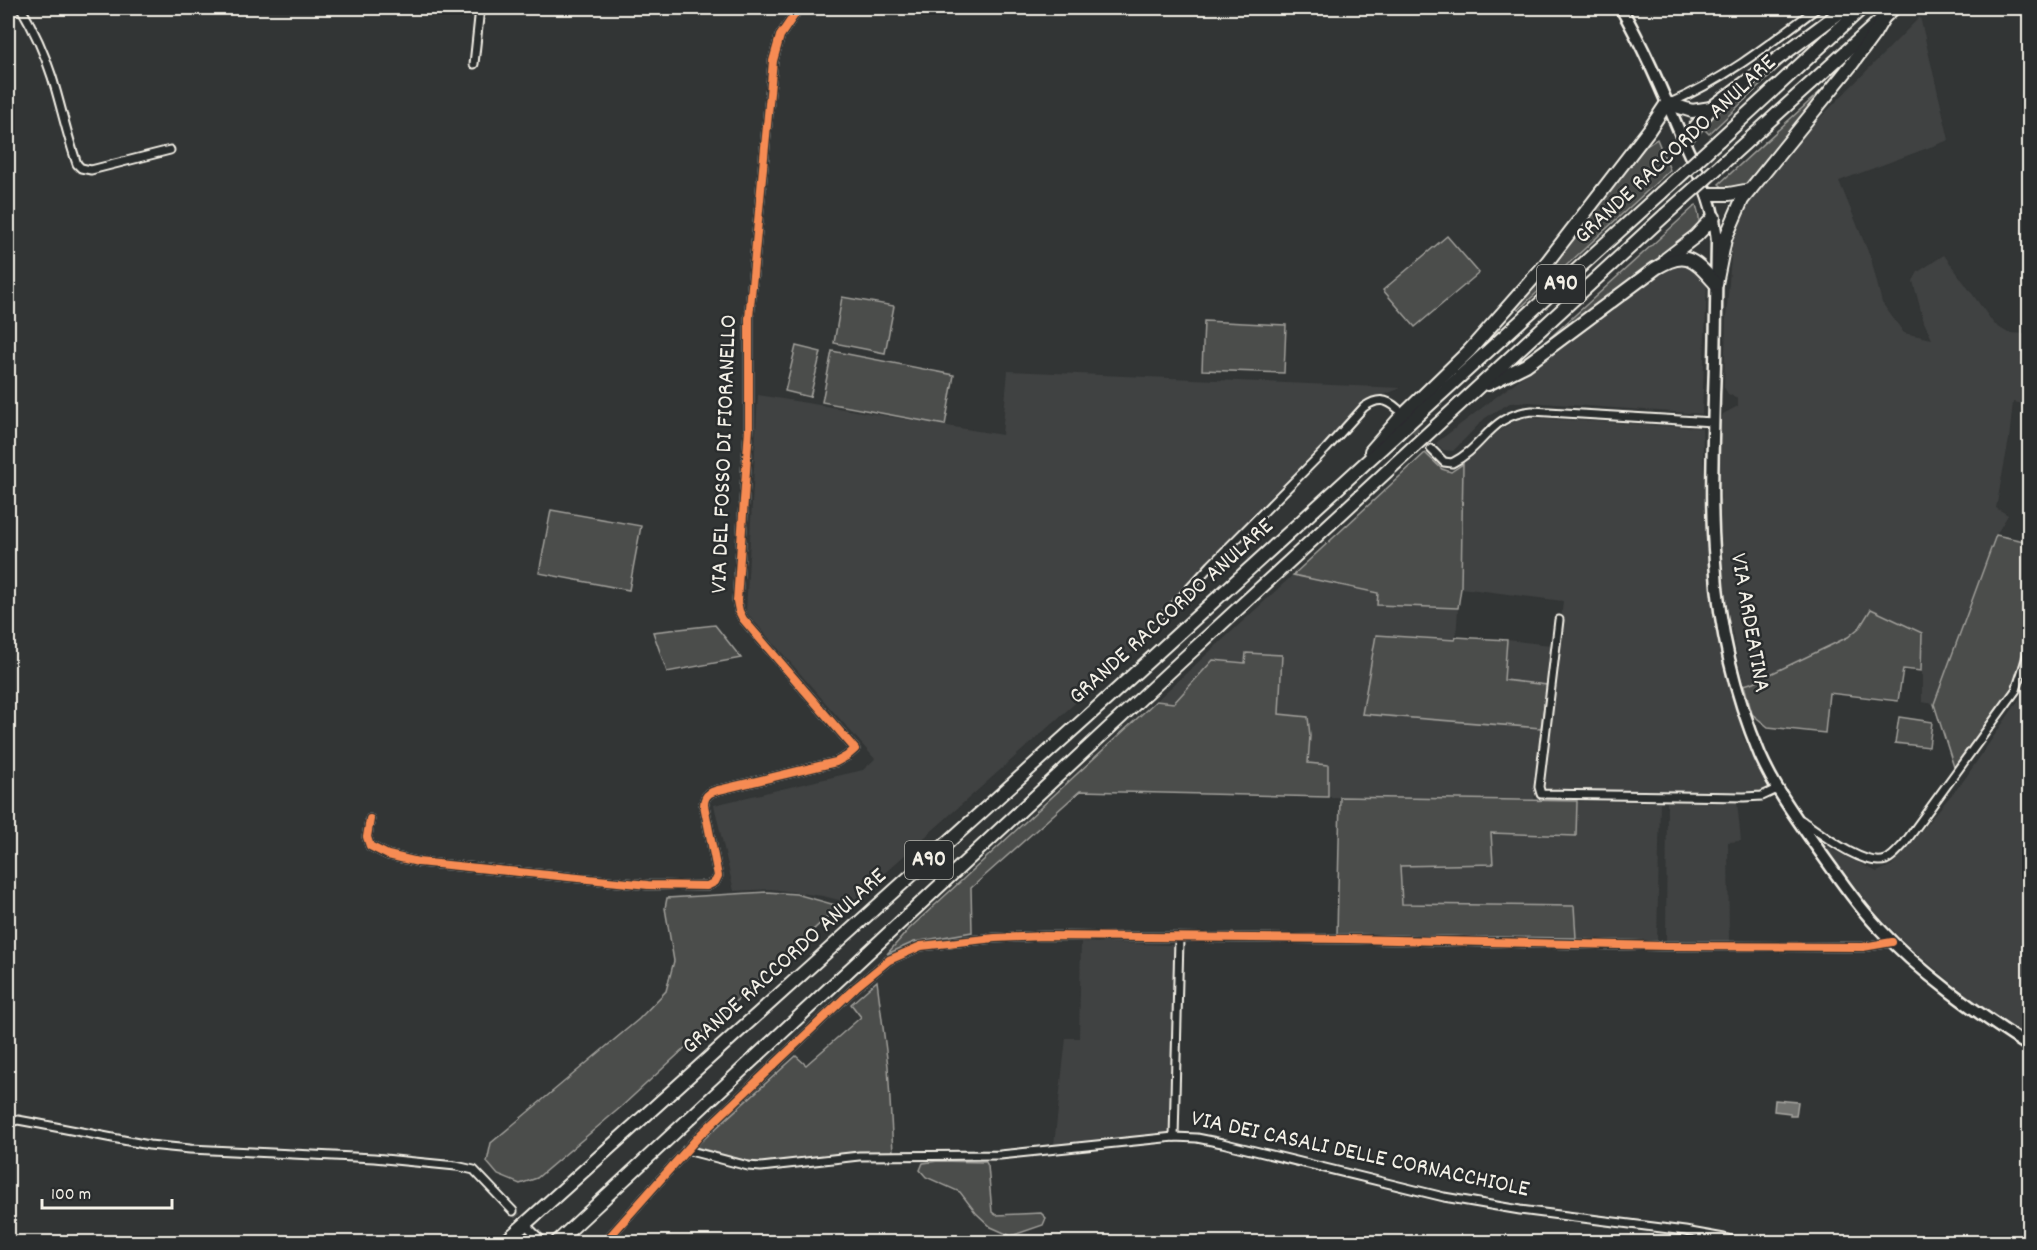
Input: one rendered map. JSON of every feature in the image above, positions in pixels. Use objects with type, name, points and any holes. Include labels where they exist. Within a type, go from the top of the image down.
[{"type":"highway","points":[[1684,141],[1711,108],[1846,8]]},
{"type":"highway","name":"GRANDE RACCORDO ANULARE","points":[[505,1242],[1352,476],[1862,8]]},
{"type":"highway","points":[[1716,284],[1725,239],[1736,212],[1750,190],[1852,64],[1889,11]]},
{"type":"highway","name":"GRANDE RACCORDO ANULARE","points":[[557,1242],[1179,663],[1889,11]]},
{"type":"highway","points":[[1352,476],[1388,430],[1469,351],[1544,266],[1646,135],[1667,104],[1692,111],[1711,108]]},
{"type":"highway","points":[[1708,194],[1729,194],[1750,190]]},
{"type":"highway","points":[[1476,390],[1526,365],[1656,268],[1696,236],[1714,217]]},
{"type":"highway","points":[[1656,268],[1673,258],[1687,259],[1700,266],[1716,284]]},
{"type":"main road","name":"VIA ARDEATINA","points":[[1621,8],[1708,194],[1714,217],[1717,242],[1712,490],[1714,553],[1722,621],[1748,722],[1761,756],[1794,816],[1860,905],[1892,942],[1983,1016],[2030,1047]]},
{"type":"street","points":[[21,8],[45,56],[76,164],[81,168],[91,170],[170,150]]},
{"type":"street","points":[[474,64],[480,8]]},
{"type":"street","name":"VIA DEL FOSSO DI FIORANELLO","points":[[370,819],[367,837],[370,846],[388,855],[418,862],[648,885],[707,886],[715,882],[718,876],[704,806],[707,795],[723,789],[836,762],[848,756],[855,749],[743,619],[737,601],[749,428],[749,318],[772,61],[780,36],[799,8]]},
{"type":"street","points":[[1667,104],[1720,78],[1817,8]]},
{"type":"street","points":[[1166,614],[1364,407],[1371,402],[1383,400],[1398,409]]},
{"type":"street","points":[[1431,449],[1444,462],[1452,463],[1469,451],[1496,425],[1513,414],[1526,411],[1540,410],[1713,422]]},
{"type":"street","points":[[1559,620],[1540,794],[1744,797],[1762,796],[1778,789]]},
{"type":"street","points":[[1794,816],[1842,848],[1873,860],[1890,858],[1904,843],[2016,690],[2030,648]]},
{"type":"street","points":[[605,1242],[686,1150],[856,987],[879,967],[900,954],[929,945],[995,938],[1045,936],[1818,947],[1863,947],[1892,942]]},
{"type":"street","points":[[1174,1137],[1179,939]]},
{"type":"street","points":[[8,1123],[18,1120],[159,1146],[374,1158],[456,1166],[474,1170],[513,1211]]},
{"type":"street","name":"VIA DEI CASALI DELLE CORNACCHIOLE","points":[[686,1150],[748,1166],[761,1167],[859,1156],[1000,1155],[1174,1137],[1197,1138],[1444,1197],[1520,1210],[1685,1231],[1738,1242]]},
{"type":"street","points":[[528,1227],[542,1241]]},
{"type":"shaded area","points":[[1920,17],[1949,140],[1839,181],[1871,259],[1882,303],[1904,333],[1932,339],[1924,322],[1913,281],[1918,272],[1944,255],[1994,324],[2008,333],[2030,334],[2029,405],[2013,402],[2009,439],[1996,508],[2008,515],[1996,535],[1934,704],[1922,702],[1922,633],[1871,609],[1854,633],[1839,643],[1744,685],[1726,603],[1718,501],[1721,499],[1721,488],[1718,486],[1720,419],[1723,414],[1738,406],[1738,398],[1728,394],[1724,387],[1726,319],[1733,233],[1749,202],[1812,126]]},
{"type":"shaded area","points":[[1808,40],[1709,134],[1704,129],[1706,121]]},
{"type":"shaded area","points":[[1823,89],[1741,190],[1727,191],[1719,184]]},
{"type":"shaded area","points":[[1657,139],[1670,170],[1518,310],[1515,307],[1646,146]]},
{"type":"shaded area","points":[[1696,205],[1699,222],[1694,232],[1541,346]]},
{"type":"shaded area","points":[[1447,236],[1479,273],[1415,327],[1383,290]]},
{"type":"shaded area","points":[[1683,264],[1707,282],[1702,414],[1529,402],[1510,403],[1485,418],[1453,451],[1443,450],[1436,443],[1661,271]]},
{"type":"shaded area","points":[[842,297],[894,306],[885,353],[834,343]]},
{"type":"shaded area","points":[[1204,321],[1286,325],[1284,373],[1202,370]]},
{"type":"shaded area","points":[[796,346],[821,352],[810,397],[785,391]]},
{"type":"shaded area","points":[[832,351],[954,375],[945,425],[822,402]]},
{"type":"shaded area","points":[[1008,371],[1401,388],[1368,401],[1165,623],[851,903],[823,896],[771,889],[734,891],[714,805],[863,770],[875,759],[746,612],[758,395],[1002,435]]},
{"type":"shaded area","points":[[1520,417],[1702,428],[1707,542],[1735,698],[1743,737],[1769,786],[1761,791],[1550,791],[1544,788],[1563,601],[1461,588],[1463,464],[1496,433]]},
{"type":"shaded area","points":[[1425,453],[1442,469],[1451,472],[1463,464],[1461,588],[1458,608],[1377,605],[1378,593],[1293,575]]},
{"type":"shaded area","points":[[551,510],[641,526],[629,590],[539,573]]},
{"type":"shaded area","points":[[1996,535],[2029,542],[2029,627],[2014,685],[1954,767],[1934,704]]},
{"type":"shaded area","points":[[1293,575],[1379,593],[1377,605],[1458,608],[1456,640],[1362,714],[1541,728],[1534,800],[1328,797],[1328,765],[1308,764],[1310,736],[1308,717],[1156,701]]},
{"type":"shaded area","points":[[1871,609],[1922,633],[1921,671],[1903,669],[1898,701],[1829,693],[1825,733],[1768,727],[1752,714],[1744,685],[1848,637],[1860,627]]},
{"type":"shaded area","points":[[715,625],[741,658],[667,672],[653,632]]},
{"type":"shaded area","points":[[1376,635],[1455,640],[1456,637],[1507,640],[1504,680],[1547,685],[1541,728],[1362,714]]},
{"type":"shaded area","points":[[1507,640],[1551,645],[1547,685],[1504,680]]},
{"type":"shaded area","points":[[1246,653],[1282,655],[1279,714],[1308,717],[1310,736],[1308,763],[1328,765],[1328,797],[1080,791],[971,888],[972,932],[914,942],[887,954],[909,929],[1156,701],[1174,703],[1213,660],[1245,663]]},
{"type":"shaded area","points":[[2029,676],[2029,1037],[1983,1008],[1909,947],[1874,911],[1823,845],[1877,872],[1892,865],[1964,780],[2020,698]]},
{"type":"shaded area","points":[[1899,717],[1932,722],[1929,747],[1895,743]]},
{"type":"shaded area","points":[[1340,797],[1577,801],[1576,836],[1491,833],[1493,864],[1400,866],[1402,904],[1574,906],[1576,938],[1337,935]]},
{"type":"shaded area","points":[[1577,801],[1660,802],[1657,941],[1576,938],[1573,906],[1401,904],[1400,865],[1492,864],[1491,833],[1576,835]]},
{"type":"shaded area","points":[[1667,802],[1737,802],[1741,841],[1728,842],[1729,942],[1666,941]]},
{"type":"shaded area","points":[[767,892],[796,894],[839,906],[621,1107],[537,1178],[520,1184],[498,1175],[487,1162],[491,1143],[639,1019],[666,991],[674,961],[665,908],[667,898]]},
{"type":"shaded area","points":[[1081,942],[1174,945],[1170,1134],[1054,1145],[1066,1038],[1079,1038]]},
{"type":"shaded area","points":[[877,981],[888,1066],[893,1152],[857,1152],[759,1164],[695,1147],[796,1056],[806,1065],[861,1017],[851,1004]]},
{"type":"shaded area","points":[[1775,1100],[1798,1102],[1796,1116],[1774,1111]]},
{"type":"shaded area","points":[[986,1162],[992,1212],[996,1215],[1041,1213],[1046,1218],[1043,1225],[1011,1236],[991,1227],[976,1213],[960,1192],[926,1177],[920,1170],[923,1163]]},
{"type":"tunnel","points":[[1408,421],[1431,449]]},
{"type":"tunnel","points":[[513,1211],[526,1226]]},
{"type":"cycle path","points":[[370,819],[367,837],[370,846],[388,855],[418,862],[648,885],[707,886],[715,882],[718,876],[704,805],[707,795],[836,762],[855,749],[743,619],[737,601],[749,428],[749,318],[773,61],[780,36],[799,8]]},
{"type":"cycle path","points":[[605,1242],[700,1135],[856,987],[889,960],[921,946],[995,938],[1045,936],[1349,939],[1666,946],[1863,947],[1892,942]]}]
